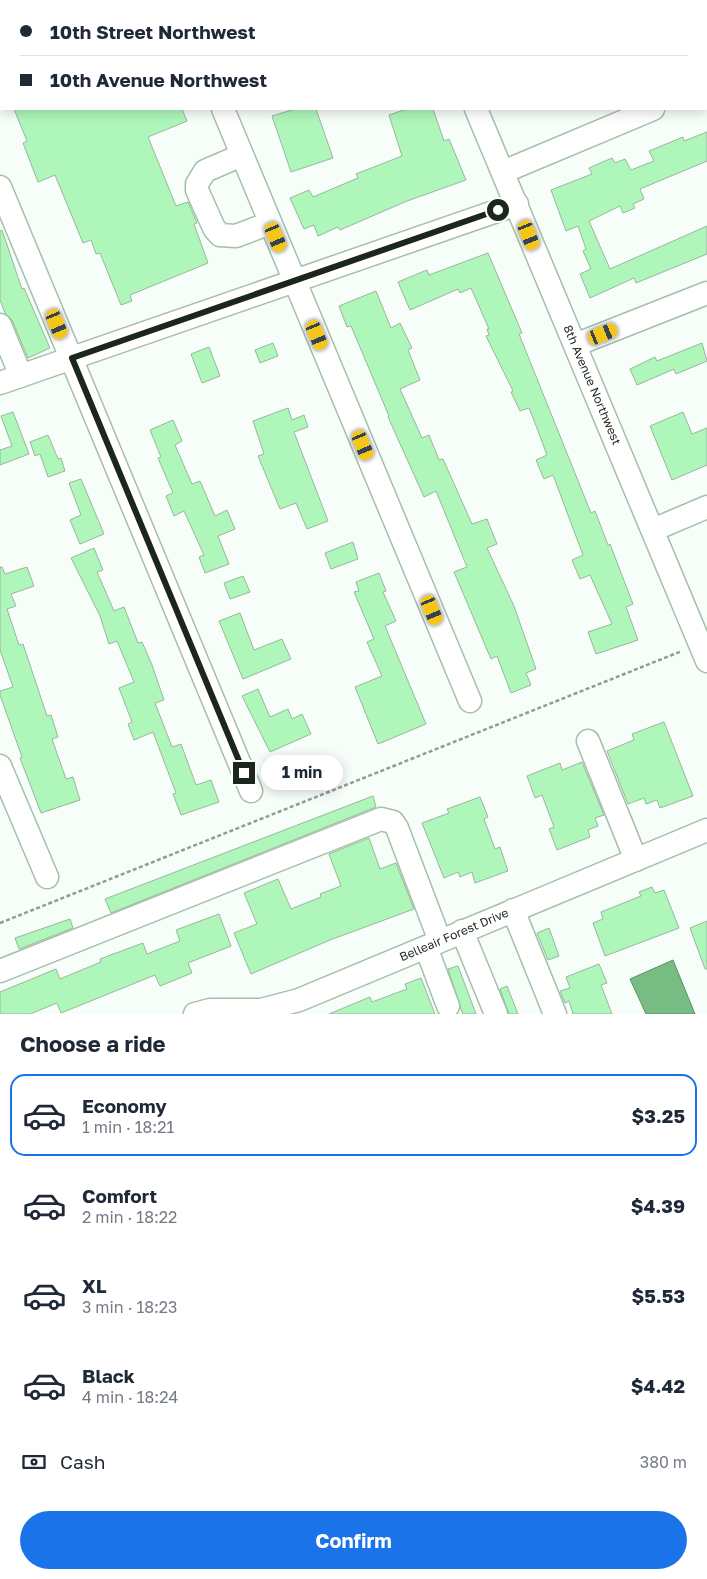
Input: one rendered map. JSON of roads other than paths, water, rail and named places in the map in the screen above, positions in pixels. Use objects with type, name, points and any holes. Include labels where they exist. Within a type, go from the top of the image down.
[{"type":"street","points":[[223,110],[470,701]]},
{"type":"street","name":"8th Avenue Northwest","points":[[476,110],[703,652]]},
{"type":"street","points":[[503,172],[651,110]]},
{"type":"street","points":[[242,155],[205,171],[197,184],[198,190],[214,228],[220,235],[236,236],[270,222]]},
{"type":"street","points":[[0,187],[251,791]]},
{"type":"street","points":[[0,383],[516,204]]},
{"type":"street","points":[[575,346],[707,293]]},
{"type":"street","points":[[0,325],[21,376]]},
{"type":"street","points":[[653,530],[707,508]]},
{"type":"street","points":[[588,741],[636,860]]},
{"type":"street","points":[[0,766],[47,877]]},
{"type":"street","points":[[0,971],[381,819],[393,822],[397,828],[433,944],[448,1006]]},
{"type":"street","name":"Belleair Forest Drive","points":[[195,1014],[261,1010],[299,1000],[707,830]]},
{"type":"street","points":[[514,910],[555,1014]]},
{"type":"street","points":[[462,932],[496,1014]]}]
